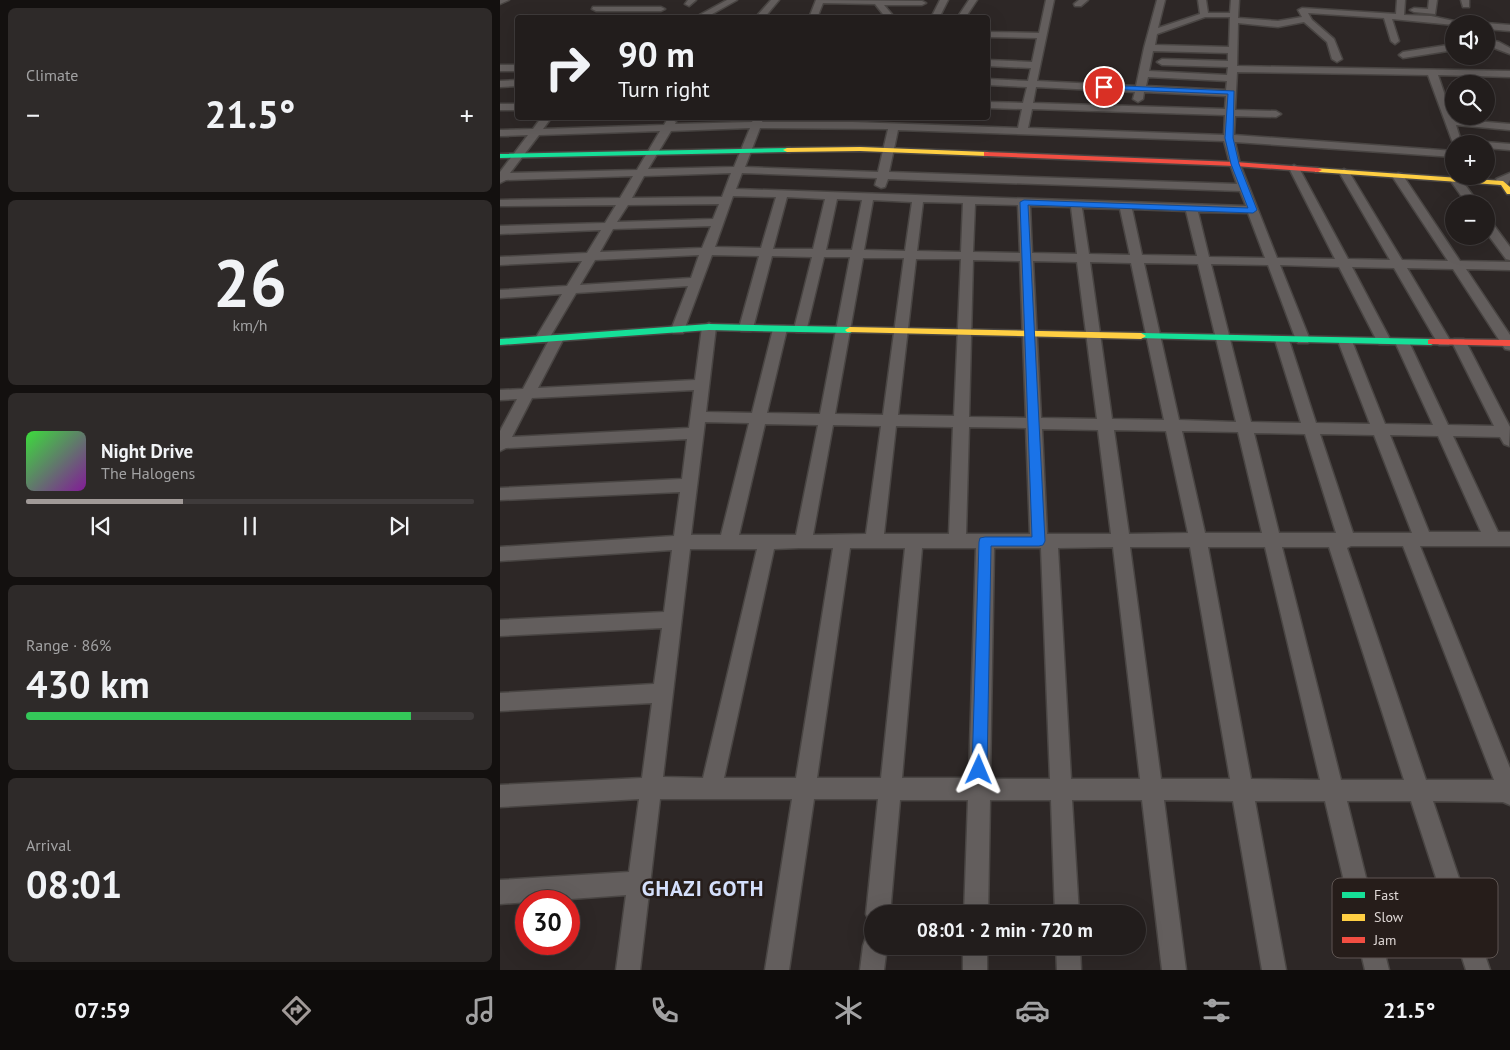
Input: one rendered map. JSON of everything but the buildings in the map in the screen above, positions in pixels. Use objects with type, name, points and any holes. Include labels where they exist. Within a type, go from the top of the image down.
[{"type":"street","points":[[500,2],[505,0]]},
{"type":"street","points":[[600,0],[626,0]]},
{"type":"street","points":[[605,0],[593,12],[618,9],[661,10]]},
{"type":"street","points":[[613,15],[626,0]]},
{"type":"street","points":[[657,15],[668,0]]},
{"type":"street","points":[[704,15],[733,0]]},
{"type":"street","points":[[762,15],[775,0]]},
{"type":"street","points":[[936,15],[944,0]]},
{"type":"street","points":[[962,15],[973,0]]},
{"type":"street","points":[[1022,130],[1050,0]]},
{"type":"street","points":[[1136,109],[1148,48],[1161,0]]},
{"type":"street","points":[[1202,0],[1204,15]]},
{"type":"street","points":[[1235,0],[1229,138],[1235,164],[1303,340]]},
{"type":"street","points":[[1298,0],[1307,19],[1330,41],[1337,60]]},
{"type":"street","points":[[1334,0],[1334,12]]},
{"type":"street","points":[[1302,10],[1334,12],[1371,11],[1386,16],[1400,8],[1432,12],[1433,0]]},
{"type":"street","points":[[813,15],[820,1],[853,5],[878,2],[922,1],[923,8],[920,15]]},
{"type":"street","points":[[878,2],[889,15]]},
{"type":"street","points":[[1400,8],[1445,19]]},
{"type":"street","points":[[1153,33],[1204,15],[1278,24],[1307,19]]},
{"type":"street","points":[[1386,16],[1395,41]]},
{"type":"street","points":[[1495,27],[1510,28]]},
{"type":"street","points":[[990,34],[1042,36]]},
{"type":"street","points":[[1495,44],[1510,50]]},
{"type":"street","points":[[1148,48],[1233,50]]},
{"type":"street","points":[[1403,55],[1445,48]]},
{"type":"street","points":[[1162,62],[1232,70]]},
{"type":"street","points":[[990,63],[1036,65]]},
{"type":"street","points":[[500,68],[515,68]]},
{"type":"street","points":[[1143,74],[1232,70],[1510,74]]},
{"type":"street","points":[[1432,73],[1445,108]]},
{"type":"street","points":[[990,82],[1231,93]]},
{"type":"street","points":[[500,84],[515,84]]},
{"type":"street","points":[[990,104],[1276,114]]},
{"type":"street","points":[[500,107],[515,106]]},
{"type":"street","points":[[501,178],[544,120]]},
{"type":"street","points":[[500,133],[671,123],[757,121],[1229,138],[1445,153]]},
{"type":"street","points":[[678,330],[727,196],[757,121]]},
{"type":"street","points":[[500,444],[528,393],[572,290],[671,123]]},
{"type":"street","points":[[1486,125],[1510,127]]},
{"type":"street","points":[[803,543],[857,254],[873,197],[883,175],[894,126]]},
{"type":"street","points":[[1495,146],[1510,147]]},
{"type":"street","points":[[500,156],[654,152],[888,150],[1235,164],[1445,179]]},
{"type":"street","points":[[1294,168],[1384,341]]},
{"type":"street","points":[[501,178],[738,170],[1244,188]]},
{"type":"street","points":[[1344,172],[1444,342]]},
{"type":"street","points":[[1398,176],[1509,344]]},
{"type":"street","points":[[1495,182],[1508,184]]},
{"type":"street","points":[[500,203],[625,201],[782,194],[1253,210]]},
{"type":"street","points":[[746,328],[782,194]]},
{"type":"street","points":[[802,329],[832,195]]},
{"type":"street","points":[[874,542],[918,198]]},
{"type":"street","points":[[957,542],[968,200]]},
{"type":"street","points":[[1024,202],[1034,424],[1044,541],[1066,905]]},
{"type":"street","points":[[1076,204],[1121,541],[1174,970]]},
{"type":"street","points":[[1125,206],[1198,541],[1274,970]]},
{"type":"street","points":[[1191,208],[1354,878]]},
{"type":"street","points":[[500,230],[718,222]]},
{"type":"street","points":[[1495,235],[1510,256]]},
{"type":"street","points":[[500,261],[707,251],[1510,266]]},
{"type":"street","points":[[500,294],[695,282]]},
{"type":"street","points":[[500,342],[709,327],[1509,344]]},
{"type":"street","points":[[628,970],[709,327]]},
{"type":"street","points":[[728,543],[780,329]]},
{"type":"street","points":[[1282,340],[1311,429],[1342,541],[1448,878]]},
{"type":"street","points":[[500,796],[651,788],[1510,792],[1416,540],[1380,430],[1345,341]]},
{"type":"street","points":[[500,554],[682,542],[842,543],[1502,539],[1444,432],[1402,342]]},
{"type":"street","points":[[1459,342],[1508,436]]},
{"type":"street","points":[[500,394],[702,385]]},
{"type":"street","points":[[500,444],[758,419],[1380,430],[1508,436]]},
{"type":"street","points":[[500,494],[689,485]]},
{"type":"street","points":[[879,905],[914,542]]},
{"type":"street","points":[[976,905],[985,542]]},
{"type":"street","points":[[711,788],[767,543]]},
{"type":"street","points":[[777,970],[842,543]]},
{"type":"street","points":[[500,628],[672,620]]},
{"type":"street","points":[[500,702],[663,693]]},
{"type":"street","points":[[500,892],[638,883]]},
{"type":"street","points":[[872,970],[873,955]]},
{"type":"street","points":[[975,955],[975,970]]},
{"type":"street","points":[[1068,955],[1069,970]]},
{"type":"street","points":[[1474,958],[1478,970]]},
{"type":"traffic: fast","points":[[500,156],[787,150]]},
{"type":"traffic: fast","points":[[500,342],[709,327],[850,330]]},
{"type":"traffic: fast","points":[[1141,336],[1431,342]]},
{"type":"traffic: slow","points":[[787,150],[860,149],[987,154]]},
{"type":"traffic: slow","points":[[1318,170],[1503,183],[1510,192]]},
{"type":"traffic: slow","points":[[850,330],[1141,336]]},
{"type":"traffic: jam","points":[[987,154],[1235,164],[1318,170]]},
{"type":"traffic: jam","points":[[1431,342],[1510,343]]},
{"type":"district","name":"GHAZI GOTH","points":[[703,888]]},
{"type":"route","points":[[979,770],[985,542],[1039,541],[1024,202],[1253,210],[1235,164],[1229,138],[1231,93],[1104,87]]}]
